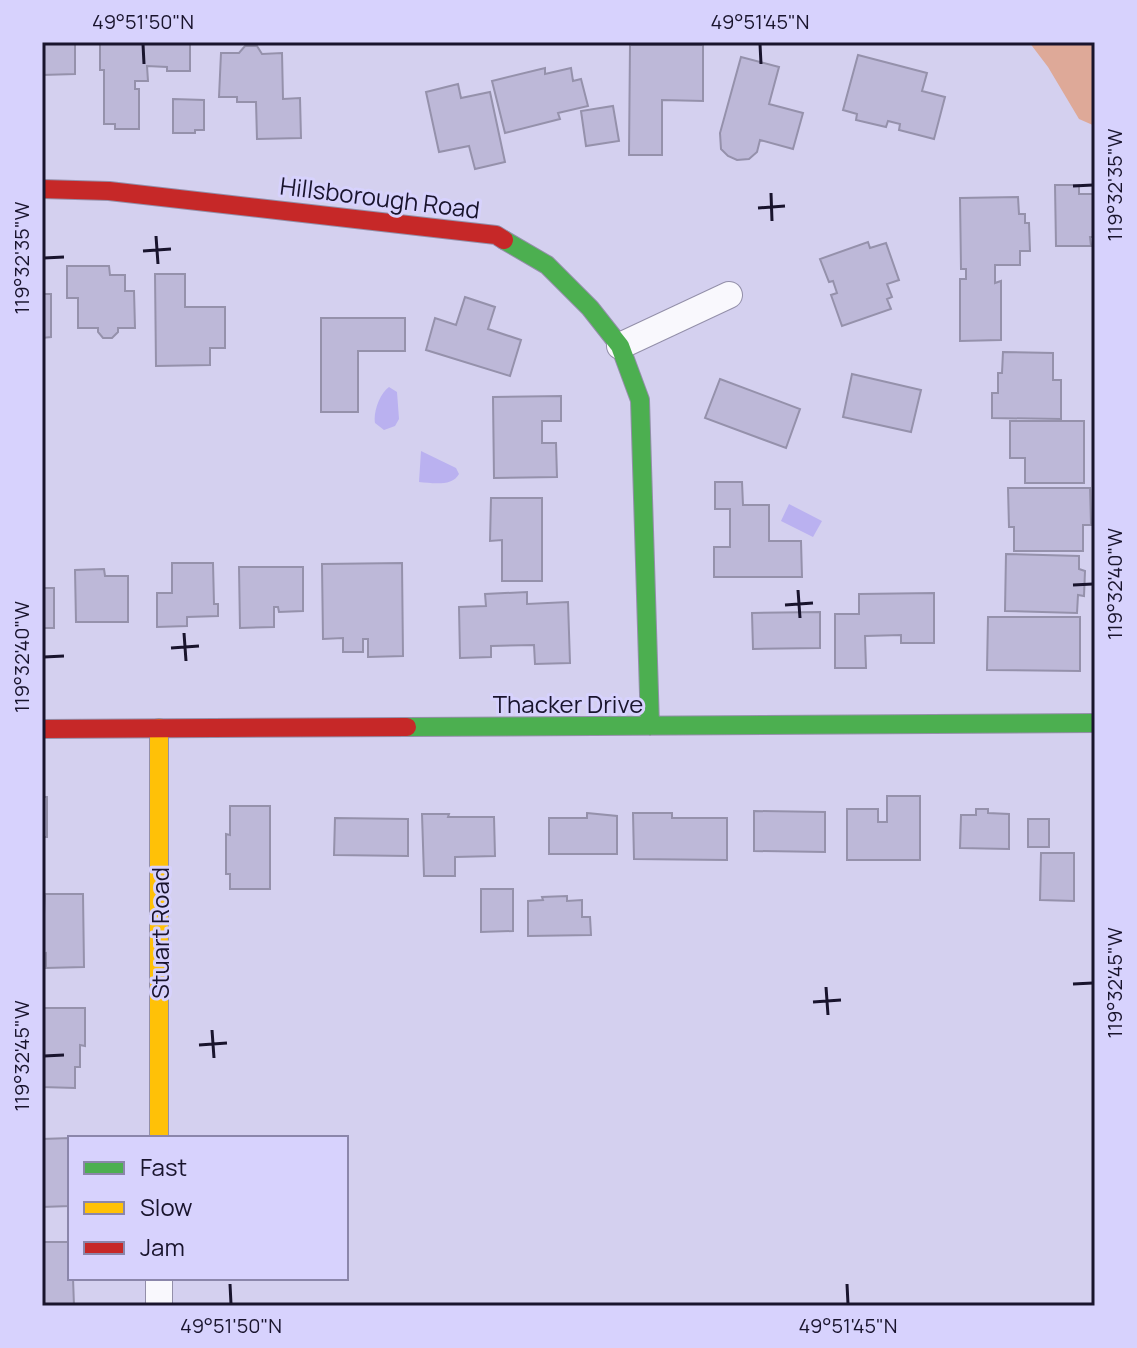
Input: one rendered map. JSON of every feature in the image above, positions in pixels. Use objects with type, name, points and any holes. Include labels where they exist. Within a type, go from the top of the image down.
[{"type":"street","name":"Hillsborough Road","points":[[42,189],[109,191],[496,235],[547,265],[590,308],[620,346],[640,400],[650,726]]},
{"type":"street","points":[[620,346],[729,295]]},
{"type":"street","name":"Thacker Drive","points":[[42,729],[1095,723]]},
{"type":"street","name":"Stuart Road","points":[[159,728],[159,1136]]},
{"type":"street","points":[[159,1280],[159,1306]]},
{"type":"shaded area","points":[[1029,42],[1095,42],[1095,126],[1079,119]]},
{"type":"shaded area","points":[[389,387],[397,392],[399,419],[395,426],[384,430],[375,423],[375,414],[380,398]]},
{"type":"shaded area","points":[[421,451],[456,468],[459,474],[447,483],[419,482]]},
{"type":"shaded area","points":[[789,504],[822,521],[813,537],[781,521]]},
{"type":"building","points":[[42,42],[75,42],[75,74],[42,75]]},
{"type":"building","points":[[100,42],[190,42],[190,71],[167,71],[167,67],[147,66],[148,81],[135,81],[135,89],[139,89],[139,129],[115,129],[115,124],[104,124],[104,70],[100,70]]},
{"type":"building","points":[[630,45],[703,45],[703,101],[662,100],[662,155],[629,155]]},
{"type":"building","points":[[245,46],[257,46],[262,54],[282,53],[283,99],[300,98],[301,138],[257,139],[256,102],[237,102],[237,97],[219,97],[221,53],[239,53]]},
{"type":"building","points":[[858,55],[927,73],[922,91],[945,97],[934,139],[899,130],[900,124],[888,121],[886,127],[856,120],[857,114],[843,110]]},
{"type":"building","points":[[741,57],[779,67],[769,104],[803,113],[793,149],[760,140],[757,152],[749,159],[737,160],[721,149],[720,133]]},
{"type":"building","points":[[545,68],[545,74],[571,68],[573,81],[581,79],[588,106],[558,113],[560,119],[505,133],[492,81]]},
{"type":"building","points":[[458,84],[461,98],[490,92],[505,162],[475,169],[469,146],[439,152],[426,92]]},
{"type":"building","points":[[173,99],[204,100],[204,130],[173,133]]},
{"type":"building","points":[[613,106],[619,141],[586,146],[581,111]]},
{"type":"building","points":[[1055,185],[1079,185],[1079,194],[1095,194],[1095,237],[1090,237],[1091,246],[1056,246]]},
{"type":"building","points":[[1018,197],[1019,214],[1025,214],[1025,223],[1029,223],[1030,251],[1020,251],[1020,265],[995,265],[995,283],[1001,281],[1001,340],[960,341],[960,279],[966,279],[966,269],[961,269],[960,198]]},
{"type":"building","points":[[868,242],[870,248],[886,243],[899,280],[887,284],[892,297],[887,299],[891,309],[842,326],[831,295],[837,293],[820,259]]},
{"type":"building","points":[[67,266],[109,266],[110,275],[125,275],[125,291],[134,291],[135,328],[118,328],[112,338],[103,338],[98,328],[78,328],[78,298],[67,298]]},
{"type":"building","points":[[155,274],[185,274],[185,307],[225,307],[225,348],[210,348],[210,365],[156,366]]},
{"type":"building","points":[[42,294],[51,294],[51,337],[42,338]]},
{"type":"building","points":[[465,297],[495,307],[488,329],[521,340],[510,376],[426,350],[435,318],[456,325]]},
{"type":"building","points":[[321,318],[405,318],[405,351],[358,351],[358,412],[321,412]]},
{"type":"building","points":[[1003,352],[1053,353],[1053,380],[1061,380],[1061,419],[992,418],[992,393],[998,393],[998,373],[1002,373]]},
{"type":"building","points":[[852,374],[921,390],[911,432],[843,417]]},
{"type":"building","points":[[720,379],[800,409],[786,448],[705,418]]},
{"type":"building","points":[[561,396],[561,421],[542,421],[542,443],[556,443],[557,477],[494,478],[493,397]]},
{"type":"building","points":[[1010,421],[1084,421],[1084,483],[1025,483],[1025,458],[1010,458]]},
{"type":"building","points":[[715,482],[742,482],[743,505],[769,505],[769,541],[801,541],[802,577],[714,577],[714,547],[730,547],[730,509],[715,509]]},
{"type":"building","points":[[1008,488],[1090,488],[1091,525],[1083,525],[1083,551],[1014,551],[1014,527],[1009,527]]},
{"type":"building","points":[[491,498],[542,498],[542,581],[502,581],[502,540],[490,541]]},
{"type":"building","points":[[1006,554],[1079,556],[1079,569],[1085,571],[1084,596],[1078,595],[1077,613],[1005,611]]},
{"type":"building","points":[[172,563],[213,563],[214,604],[218,604],[218,616],[187,617],[187,626],[157,627],[157,593],[172,593]]},
{"type":"building","points":[[402,563],[403,656],[368,657],[368,639],[363,639],[363,652],[343,652],[343,638],[323,639],[322,564]]},
{"type":"building","points":[[239,567],[303,567],[303,611],[279,612],[278,607],[274,607],[274,627],[240,628]]},
{"type":"building","points":[[104,569],[105,576],[128,576],[128,622],[76,622],[75,570]]},
{"type":"building","points":[[42,588],[54,588],[54,628],[42,628]]},
{"type":"building","points":[[527,592],[527,604],[568,602],[570,663],[535,664],[534,645],[491,646],[491,657],[460,658],[459,607],[486,606],[485,594]]},
{"type":"building","points":[[934,593],[934,643],[901,643],[901,635],[865,636],[866,668],[835,668],[835,614],[859,614],[859,594]]},
{"type":"building","points":[[820,612],[820,648],[753,649],[752,613]]},
{"type":"building","points":[[988,617],[1080,617],[1080,671],[987,670]]},
{"type":"building","points":[[887,796],[920,796],[920,860],[847,860],[847,809],[878,809],[878,822],[887,822]]},
{"type":"building","points":[[42,797],[47,797],[47,837],[42,837]]},
{"type":"building","points":[[230,806],[270,806],[270,889],[230,889],[230,874],[226,874],[226,834],[230,835]]},
{"type":"building","points":[[976,809],[1009,814],[1009,849],[960,848],[961,815],[976,815]]},
{"type":"building","points":[[754,811],[825,812],[825,852],[754,851]]},
{"type":"building","points":[[587,813],[617,816],[617,854],[549,854],[549,818],[587,818]]},
{"type":"building","points":[[633,813],[672,813],[672,818],[727,818],[727,860],[634,859]]},
{"type":"building","points":[[422,814],[494,817],[495,856],[455,857],[455,876],[424,876]]},
{"type":"building","points":[[335,818],[408,819],[408,856],[334,855]]},
{"type":"building","points":[[1028,819],[1049,819],[1049,847],[1028,847]]},
{"type":"building","points":[[1041,853],[1074,853],[1074,901],[1040,900]]},
{"type":"building","points":[[481,889],[513,889],[513,931],[481,932]]},
{"type":"building","points":[[45,894],[83,894],[84,967],[46,968],[46,953],[42,954]]},
{"type":"building","points":[[567,896],[567,901],[582,900],[582,917],[590,917],[591,935],[528,936],[528,901]]},
{"type":"building","points":[[42,1008],[85,1008],[85,1046],[80,1045],[80,1067],[75,1067],[75,1088],[42,1087]]},
{"type":"building","points":[[68,1138],[68,1206],[42,1207],[42,1139]]},
{"type":"building","points":[[42,1242],[68,1242],[68,1280],[73,1280],[74,1306],[42,1306]]},
{"type":"traffic: fast","points":[[504,240],[547,265],[590,308],[620,346],[640,400],[650,726]]},
{"type":"traffic: fast","points":[[407,727],[1095,723]]},
{"type":"traffic: slow","points":[[159,728],[159,1136]]},
{"type":"traffic: jam","points":[[42,189],[109,191],[496,235],[504,240]]},
{"type":"traffic: jam","points":[[42,729],[407,727]]}]
